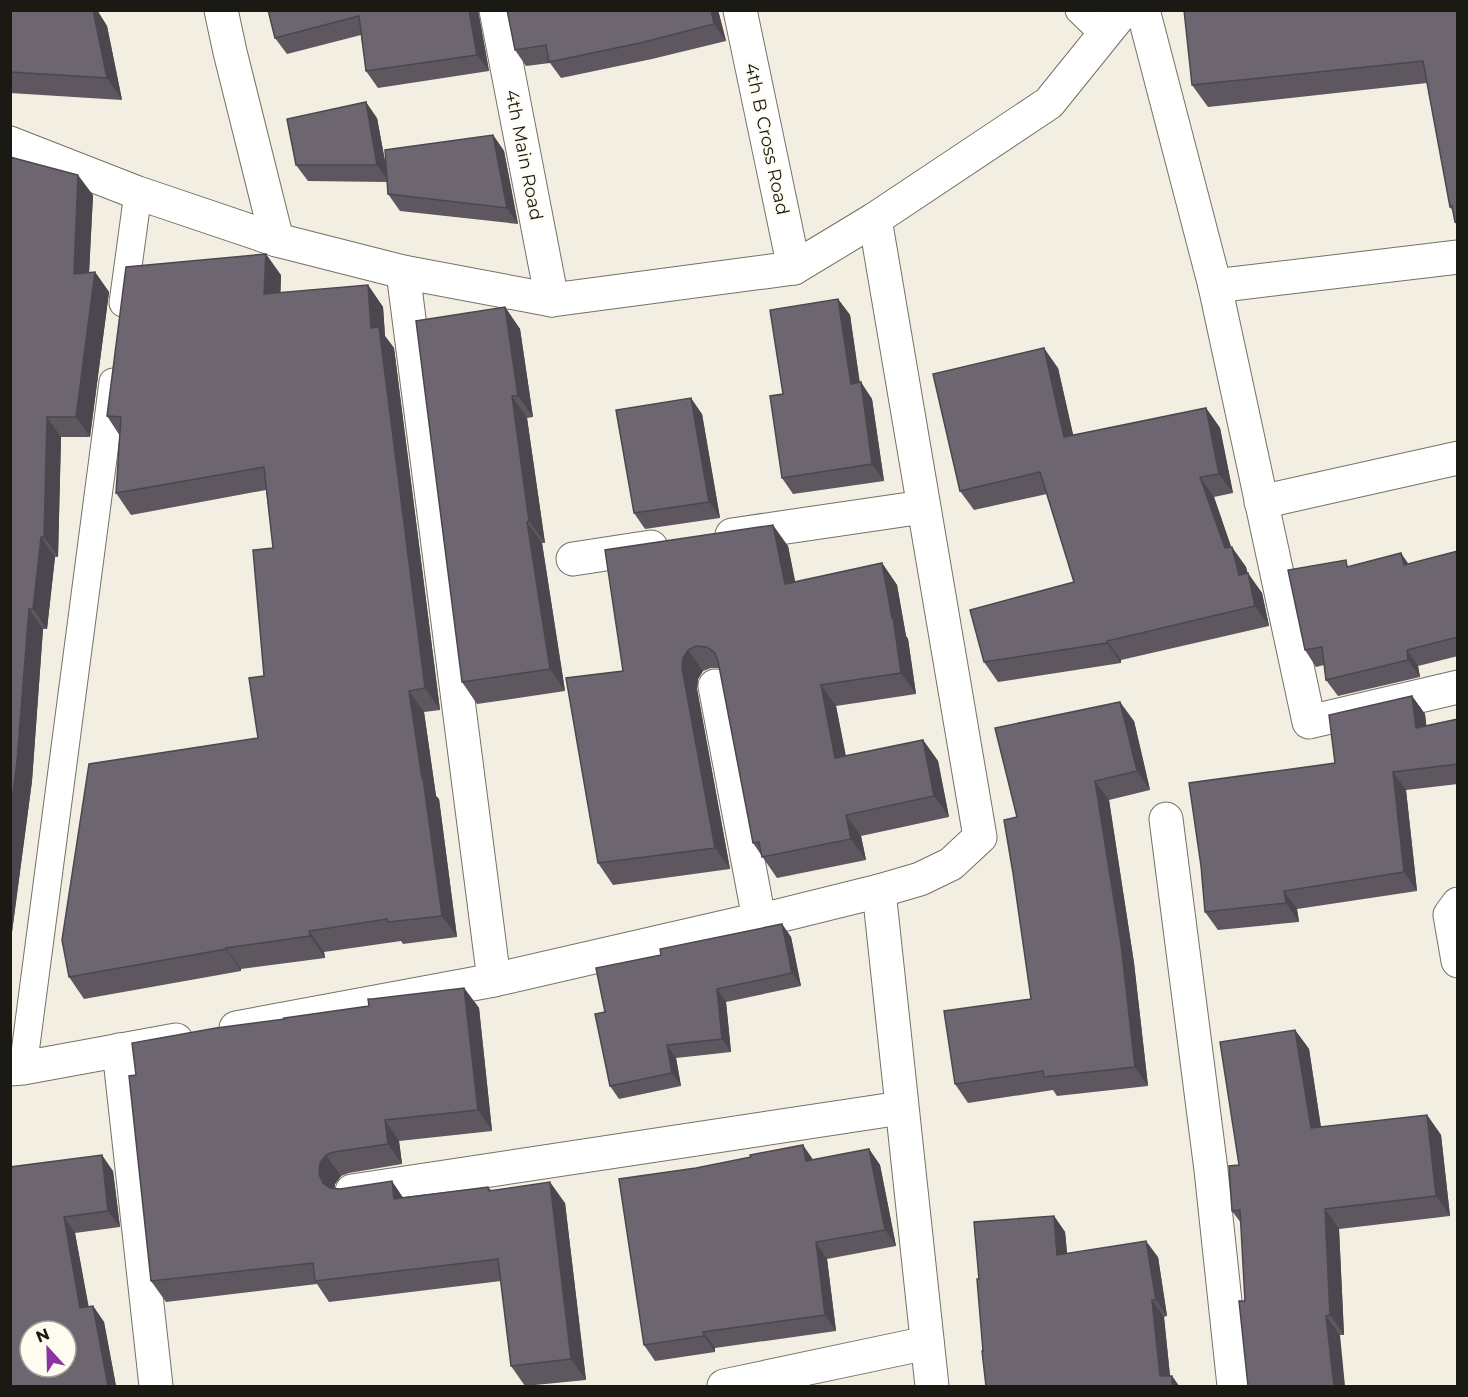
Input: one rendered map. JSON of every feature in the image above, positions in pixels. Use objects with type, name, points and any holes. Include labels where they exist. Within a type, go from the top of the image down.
[{"type":"street","points":[[221,10],[277,240]]},
{"type":"street","name":"4th Main Road","points":[[496,10],[552,300]]},
{"type":"street","name":"4th B Cross Road","points":[[740,10],[794,268]]},
{"type":"street","points":[[10,143],[138,193],[277,240],[404,273],[552,300],[794,268],[875,219],[1049,102],[1122,17]]},
{"type":"street","points":[[1122,17],[1215,286],[1308,722],[1458,687]]},
{"type":"street","points":[[17,1069],[494,980],[766,919],[920,879],[951,864],[980,837],[875,219]]},
{"type":"street","points":[[1215,286],[1458,256]]},
{"type":"street","points":[[404,273],[494,980]]},
{"type":"street","points":[[1262,502],[1458,458]]},
{"type":"street","points":[[573,559],[923,507]]},
{"type":"street","points":[[715,686],[759,919]]},
{"type":"street","points":[[1166,819],[1211,1170],[1234,1386]]},
{"type":"street","points":[[879,891],[932,1386]]},
{"type":"street","points":[[1458,903],[1450,915],[1458,961]]},
{"type":"street","points":[[118,1050],[156,1386]]},
{"type":"street","points":[[352,1191],[902,1108]]},
{"type":"street","points":[[724,1386],[927,1343]]},
{"type":"lane","points":[[1079,10],[1122,17]]},
{"type":"lane","points":[[121,323],[138,193]]},
{"type":"lane","points":[[17,1069],[116,358]]},
{"type":"building","points":[[10,10],[93,10],[107,78],[10,72]]},
{"type":"building","points":[[268,10],[469,10],[477,55],[366,71],[359,16],[275,38]]},
{"type":"building","points":[[507,10],[711,10],[714,24],[640,43],[549,62],[546,45],[515,50]]},
{"type":"building","points":[[1184,10],[1458,10],[1458,224],[1455,222],[1452,206],[1450,207],[1423,61],[1192,85]]},
{"type":"building","points":[[366,102],[377,165],[296,165],[287,119]]},
{"type":"building","points":[[493,135],[507,208],[388,194],[385,150]]},
{"type":"building","points":[[10,157],[78,175],[74,274],[95,272],[76,417],[47,417],[44,537],[41,537],[33,609],[29,609],[17,761],[10,816]]},
{"type":"building","points":[[266,254],[264,294],[368,285],[371,328],[379,327],[425,688],[409,691],[442,916],[388,922],[387,919],[309,931],[310,936],[226,948],[69,977],[62,940],[89,764],[258,738],[249,678],[264,676],[253,550],[273,548],[264,467],[116,493],[121,417],[107,416],[126,267]]},
{"type":"building","points":[[838,299],[851,384],[861,382],[872,464],[782,478],[770,396],[783,394],[770,310]]},
{"type":"building","points":[[505,307],[518,396],[512,396],[529,521],[527,522],[550,669],[462,682],[416,321]]},
{"type":"building","points":[[1044,348],[1064,437],[1206,408],[1219,474],[1200,477],[1225,548],[1232,547],[1239,575],[1248,573],[1255,606],[1107,641],[1107,643],[984,662],[970,610],[1074,582],[1040,472],[960,491],[933,374]]},
{"type":"building","points":[[691,398],[709,502],[634,513],[616,410]]},
{"type":"building","points":[[773,525],[785,584],[882,563],[901,673],[821,685],[835,758],[923,740],[934,796],[846,815],[851,839],[762,857],[759,842],[753,843],[718,661],[715,653],[707,647],[696,646],[688,650],[683,658],[682,668],[715,848],[598,863],[566,678],[623,671],[605,550]]},
{"type":"building","points":[[1458,551],[1458,637],[1407,650],[1408,660],[1326,680],[1322,647],[1305,650],[1288,570],[1346,560],[1347,567],[1401,553],[1404,565]]},
{"type":"building","points":[[1412,696],[1416,728],[1458,719],[1458,764],[1393,772],[1404,872],[1284,891],[1286,903],[1205,912],[1189,783],[1335,763],[1329,715]]},
{"type":"building","points":[[1120,702],[1137,771],[1095,781],[1121,944],[1135,1067],[1044,1077],[1043,1071],[955,1084],[944,1011],[1031,999],[1004,820],[1017,817],[995,728]]},
{"type":"building","points":[[782,924],[792,973],[717,989],[722,1039],[667,1045],[672,1073],[610,1086],[595,1014],[605,1012],[596,968],[661,955],[660,949]]},
{"type":"building","points":[[464,988],[478,1110],[385,1120],[388,1144],[326,1155],[320,1163],[319,1174],[323,1183],[330,1188],[340,1189],[392,1181],[394,1199],[488,1187],[489,1191],[550,1182],[571,1359],[511,1366],[498,1259],[315,1281],[313,1263],[151,1281],[129,1076],[136,1075],[132,1043],[216,1028],[369,1006],[368,999]]},
{"type":"building","points":[[1295,1030],[1311,1128],[1427,1115],[1436,1196],[1325,1209],[1330,1315],[1326,1316],[1334,1386],[1248,1386],[1239,1301],[1245,1301],[1240,1210],[1232,1211],[1229,1166],[1239,1165],[1220,1042]]},
{"type":"building","points":[[803,1145],[806,1161],[869,1149],[885,1230],[816,1242],[825,1315],[703,1332],[704,1336],[644,1345],[619,1179],[696,1168]]},
{"type":"building","points":[[102,1155],[108,1211],[64,1217],[80,1308],[93,1306],[108,1386],[10,1386],[10,1167]]},
{"type":"building","points":[[1054,1216],[1057,1255],[1146,1241],[1156,1300],[1152,1300],[1160,1376],[1172,1376],[1172,1386],[986,1386],[974,1222]]}]
